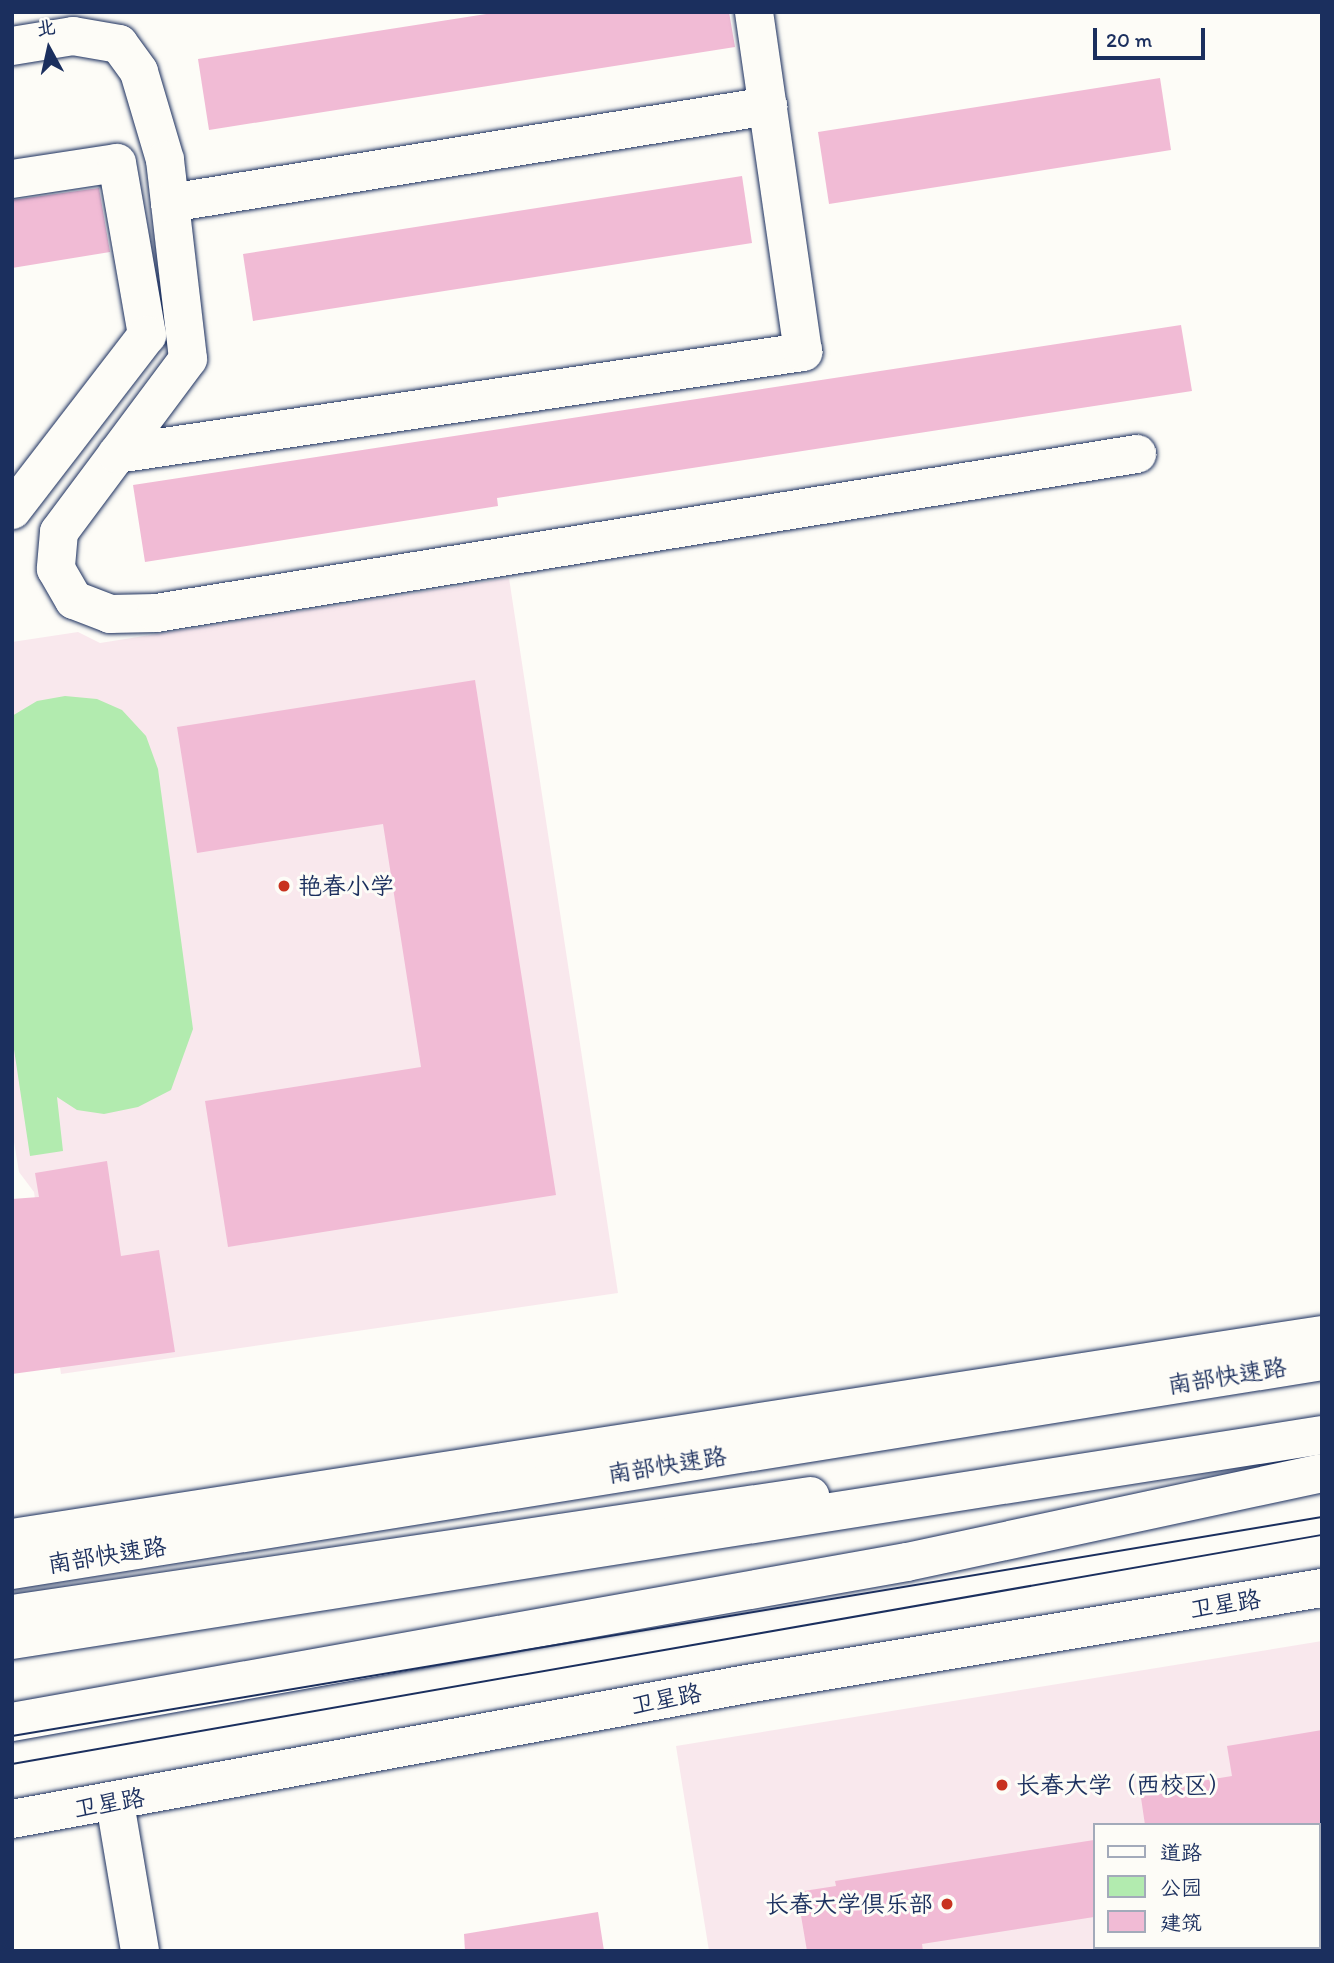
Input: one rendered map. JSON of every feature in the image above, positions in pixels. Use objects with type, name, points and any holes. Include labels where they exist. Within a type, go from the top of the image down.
[{"type":"main road","points":[[117,454],[803,352],[754,12]]},
{"type":"main road","points":[[12,46],[74,36],[119,44],[139,72],[165,160],[188,359],[59,532],[56,569],[74,600],[110,614],[170,611],[1137,454]]},
{"type":"main road","points":[[170,203],[768,106]]},
{"type":"main road","points":[[12,179],[117,163],[147,335],[12,510]]},
{"type":"main road","points":[[12,1538],[1322,1335]]},
{"type":"main road","name":"南部快速路","points":[[12,1570],[1322,1361]]},
{"type":"main road","points":[[12,1614],[1322,1421]]},
{"type":"main road","points":[[12,1640],[1322,1435]]},
{"type":"main road","points":[[12,1722],[907,1562],[1322,1473]]},
{"type":"main road","name":"卫星路","points":[[12,1819],[115,1803],[747,1684],[1322,1588]]},
{"type":"main road","points":[[115,1803],[140,1951]]},
{"type":"shaded area","name":"艳春小学","points":[[509,578],[618,1293],[61,1374],[34,1192],[19,1172],[12,1130],[12,642],[78,632],[100,643]]},
{"type":"shaded area","name":"长春大学（西校区）","points":[[1322,1641],[1322,1951],[709,1951],[676,1746]]},
{"type":"green space","points":[[65,696],[97,699],[122,710],[146,736],[158,769],[193,1029],[171,1090],[138,1107],[104,1114],[77,1110],[57,1097],[63,1151],[30,1156],[12,1036],[12,716],[37,701]]},
{"type":"building","points":[[499,12],[729,12],[735,47],[209,130],[198,59]]},
{"type":"building","points":[[1160,78],[1171,150],[829,204],[818,132]]},
{"type":"building","points":[[742,176],[752,243],[253,321],[243,254]]},
{"type":"building","points":[[99,188],[110,252],[12,268],[12,200]]},
{"type":"building","points":[[1181,325],[1192,391],[497,498],[498,506],[145,562],[133,485]]},
{"type":"building","points":[[475,680],[556,1195],[228,1247],[205,1101],[421,1067],[383,824],[197,853],[177,727]]},
{"type":"building","points":[[107,1161],[121,1256],[159,1250],[175,1352],[12,1374],[12,1199],[39,1197],[35,1173]]},
{"type":"building","points":[[1322,1730],[1322,1825],[1145,1823],[1140,1791],[1232,1776],[1227,1746]]},
{"type":"building","name":"长春大学俱乐部","points":[[1092,1840],[1092,1917],[922,1944],[923,1951],[807,1951],[797,1892],[836,1886],[835,1881]]},
{"type":"building","points":[[598,1912],[604,1951],[465,1951],[464,1934]]},
{"type":"tram line","points":[[12,1736],[1322,1517]]},
{"type":"tram line","points":[[12,1764],[1322,1535]]},
{"type":"place","name":"艳春小学","points":[[284,886]]},
{"type":"place","name":"长春大学（西校区）","points":[[1002,1785]]},
{"type":"place","name":"长春大学俱乐部","points":[[947,1904]]}]
